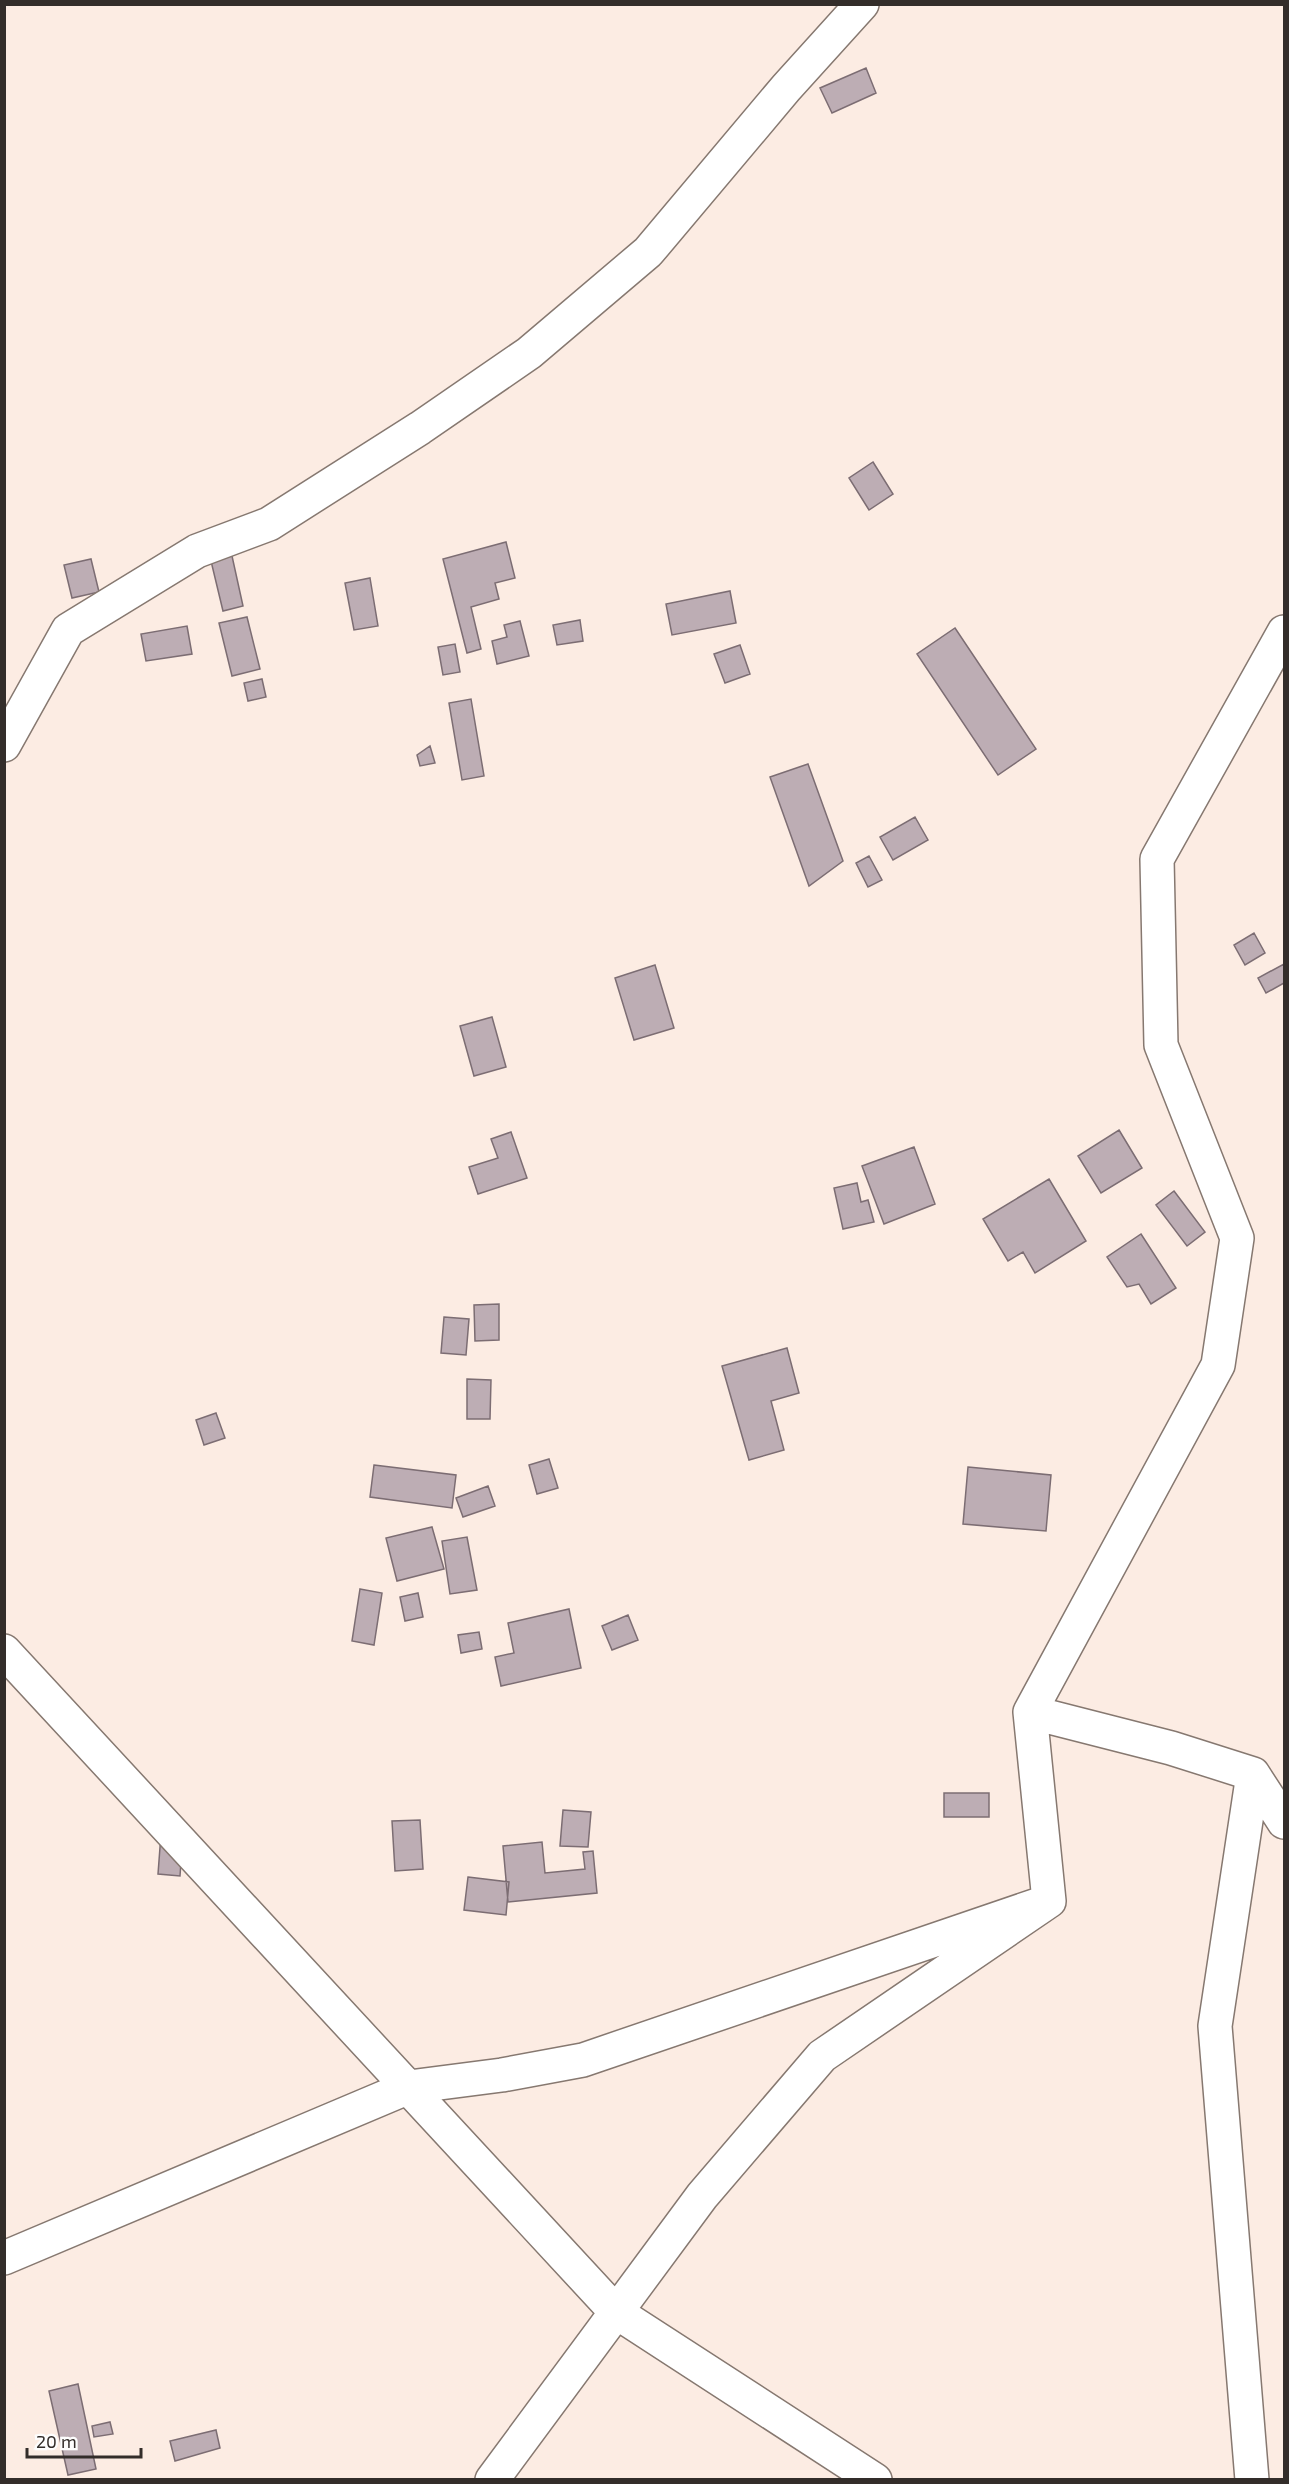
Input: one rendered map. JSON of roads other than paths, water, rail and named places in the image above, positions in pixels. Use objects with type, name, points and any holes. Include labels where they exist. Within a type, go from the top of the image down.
[{"type":"street","points":[[4,745],[68,630],[197,551],[269,524],[420,429],[530,353],[648,252],[786,88],[862,4]]},
{"type":"street","points":[[1049,1900],[1030,1712],[1218,1365],[1237,1238],[1161,1045],[1157,859],[1284,632]]},
{"type":"street","points":[[4,1651],[616,2312],[875,2480]]},
{"type":"street","points":[[1030,1712],[1171,1748],[1253,1774],[1284,1822]]},
{"type":"street","points":[[1252,2480],[1215,2026],[1253,1774]]},
{"type":"street","points":[[4,2258],[409,2087],[502,2075],[583,2060],[1049,1900]]},
{"type":"street","points":[[492,2480],[702,2196],[822,2055],[1049,1900]]}]
